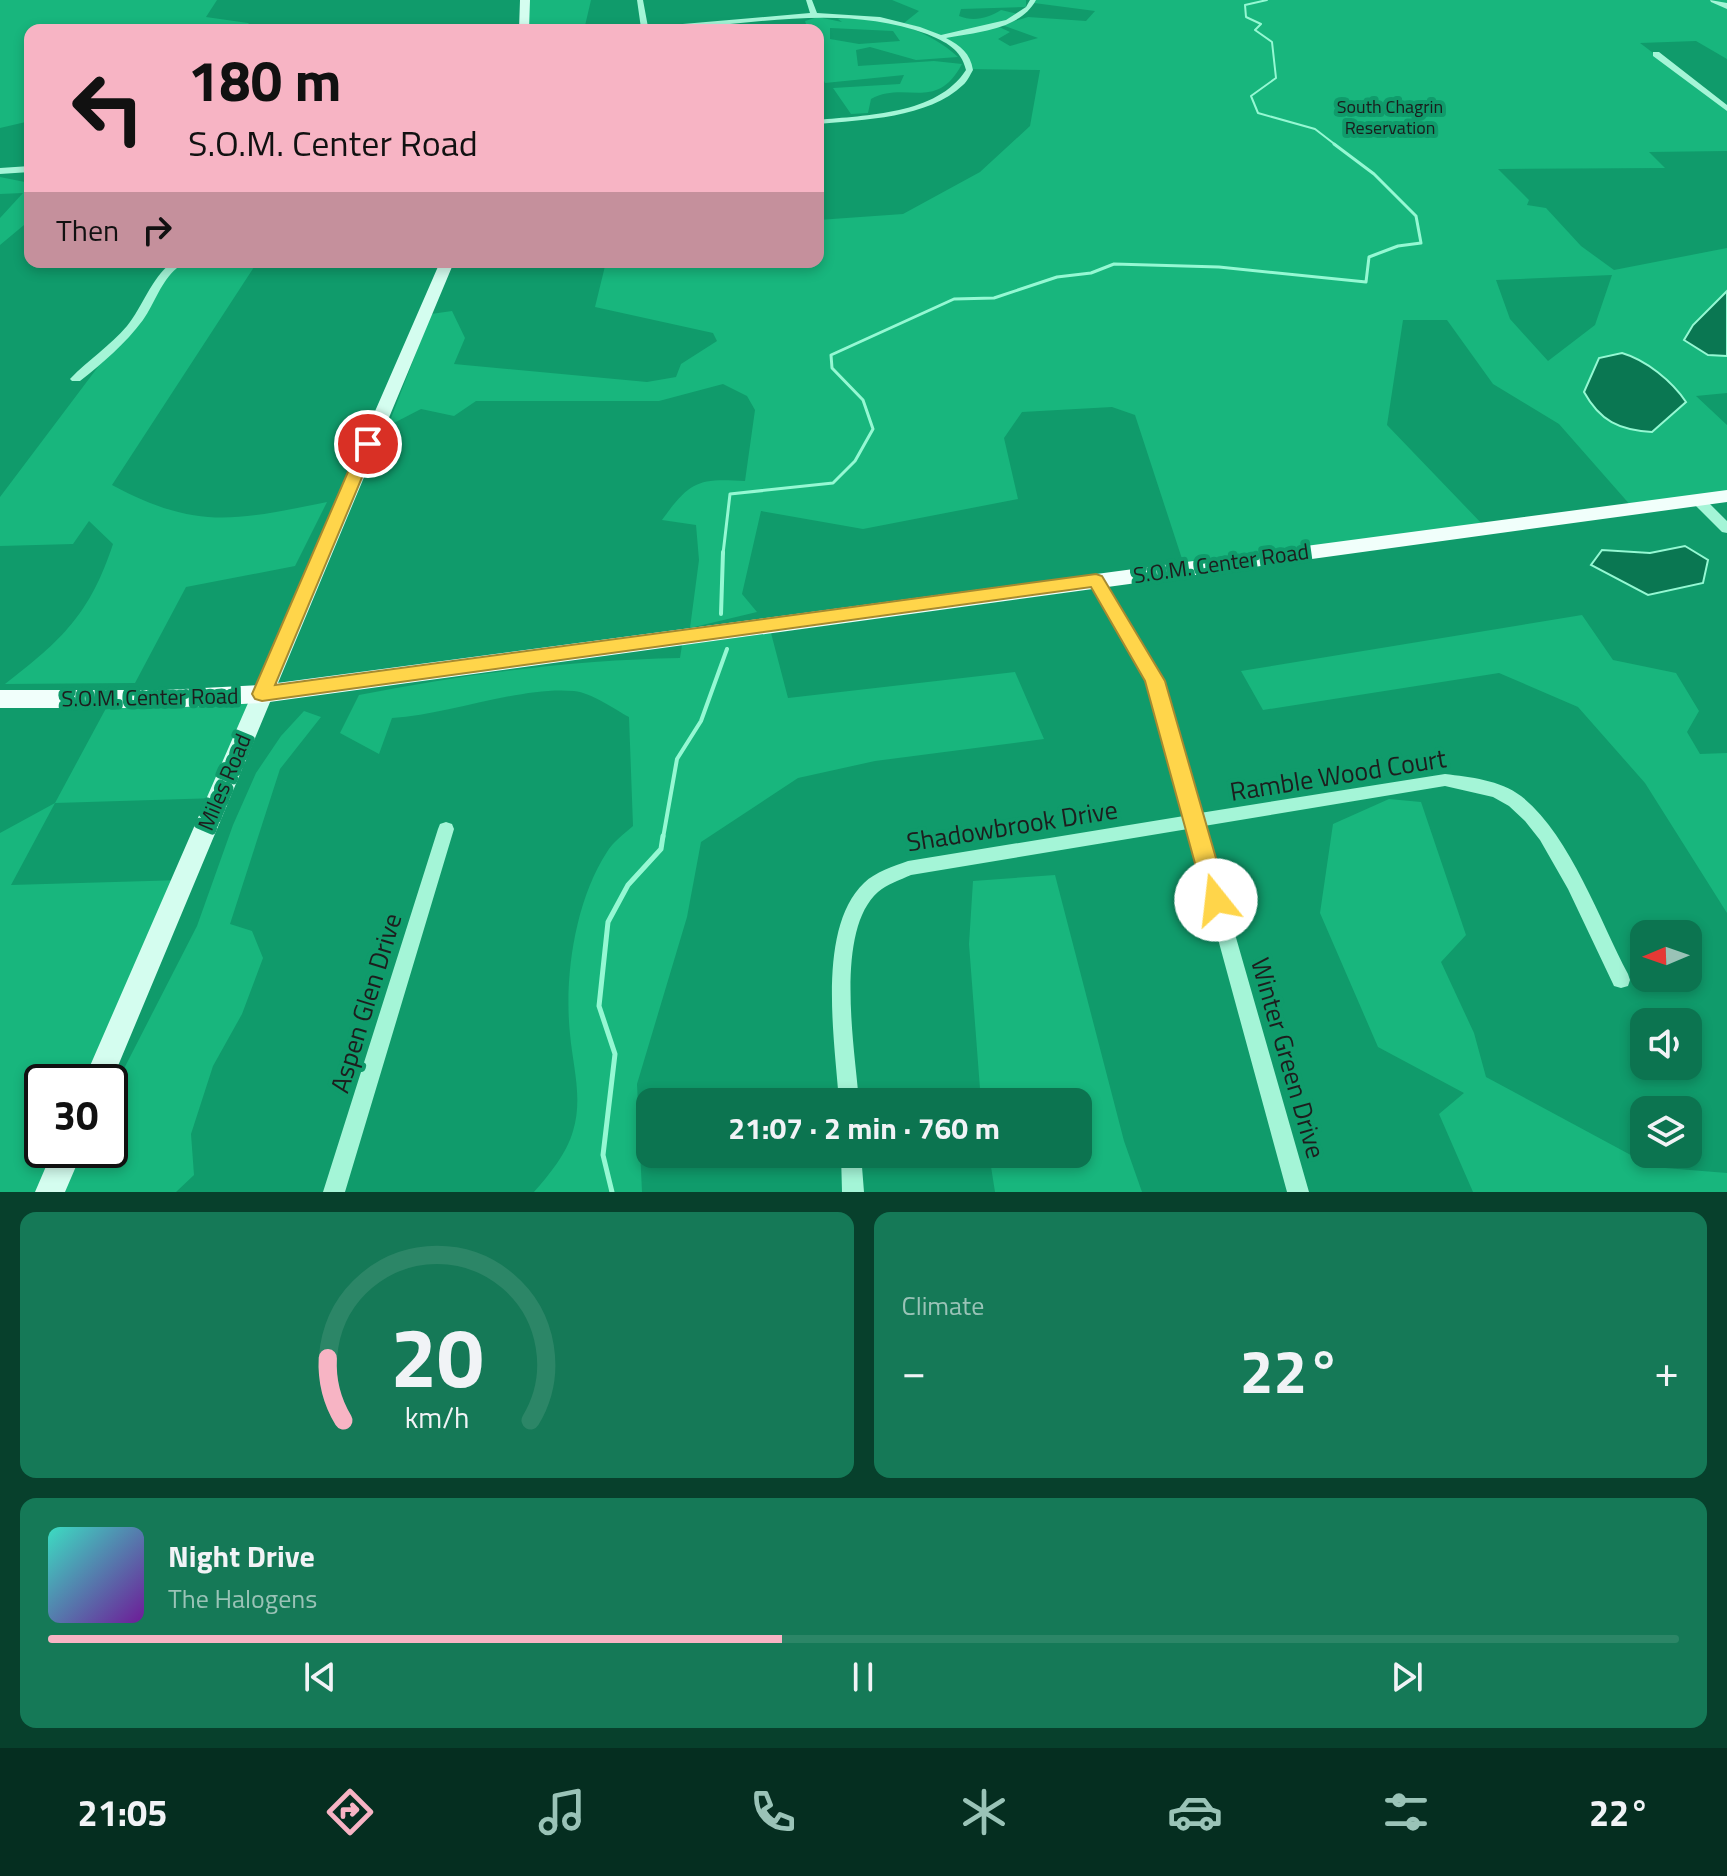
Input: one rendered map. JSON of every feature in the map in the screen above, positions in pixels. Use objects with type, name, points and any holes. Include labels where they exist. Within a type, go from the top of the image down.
[{"type":"main road","points":[[524,24],[525,0]]},
{"type":"main road","name":"Miles Road","points":[[105,1064],[444,268]]},
{"type":"main road","name":"S.O.M. Center Road","points":[[0,699],[165,699],[262,694],[1727,496]]},
{"type":"main road","points":[[50,1192],[60,1168]]},
{"type":"street","points":[[640,0],[643,24]]},
{"type":"street","points":[[809,0],[814,16]]},
{"type":"street","points":[[944,36],[1001,24],[1022,15],[1033,0]]},
{"type":"street","points":[[1714,0],[1727,6]]},
{"type":"street","points":[[717,24],[814,16],[878,18],[944,36],[964,53],[969,63],[968,73],[951,91],[918,106],[892,113],[824,121]]},
{"type":"street","points":[[1656,54],[1727,109]]},
{"type":"street","points":[[0,171],[24,169]]},
{"type":"street","points":[[76,379],[113,351],[148,304],[159,279],[172,268]]},
{"type":"street","points":[[1698,500],[1727,529]]},
{"type":"street","name":"Winter Green Drive","points":[[1096,580],[1155,681],[1298,1192]]},
{"type":"street","name":"Ramble Wood Court","points":[[1195,824],[1445,780],[1483,785],[1514,801],[1541,826],[1621,980]]},
{"type":"street","name":"Shadowbrook Drive","points":[[848,1088],[842,956],[854,913],[870,887],[908,868],[1195,824]]},
{"type":"street","name":"Aspen Glen Drive","points":[[334,1192],[446,829]]},
{"type":"street","points":[[852,1168],[853,1192]]},
{"type":"green space","points":[[0,0],[217,0],[206,17],[249,24],[24,24],[24,122],[0,128]]},
{"type":"green space","points":[[525,0],[591,0],[585,24],[524,24]]},
{"type":"green space","name":"South Chagrin Reservation","points":[[892,0],[1026,0],[1026,7],[961,9],[959,16],[970,19],[986,17],[1001,10],[1022,15],[997,26],[1010,32],[998,39],[1010,46],[1038,38],[1002,25],[1028,17],[1086,21],[1095,11],[1034,3],[1033,0],[1727,0],[1727,59],[1696,41],[1640,43],[1727,109],[1727,151],[1649,152],[1665,168],[1498,169],[1529,200],[1527,205],[1546,208],[1581,246],[1614,270],[1727,248],[1727,291],[1693,325],[1708,355],[1727,356],[1727,393],[1696,396],[1727,425],[1727,496],[1632,507],[1559,424],[1493,384],[1447,320],[1403,320],[1387,425],[1485,527],[1185,568],[1135,415],[1112,407],[1022,412],[1004,438],[1018,499],[863,529],[761,511],[742,594],[757,612],[690,628],[699,560],[696,525],[662,520],[680,497],[696,485],[716,480],[745,481],[755,410],[747,396],[723,384],[659,401],[476,401],[454,416],[421,409],[388,426],[431,314],[452,311],[465,338],[454,364],[647,382],[676,377],[681,364],[717,341],[713,333],[595,307],[605,268],[824,268],[824,220],[903,214],[980,172],[1030,126],[1040,70],[968,69],[959,50],[944,37],[904,23],[919,11]],"holes":[[[1612,275],[1595,325],[1548,361],[1510,319],[1496,280]]]},
{"type":"green space","points":[[818,17],[842,22],[838,19],[887,22],[932,38],[958,57],[916,60],[870,47],[856,50],[858,66],[934,61],[962,64],[952,79],[931,92],[884,94],[871,99],[868,113],[851,114],[833,88],[900,84],[904,75],[825,83],[824,24],[806,24],[805,21]],"holes":[[[830,28],[893,31],[900,41],[859,44],[830,39]]]},
{"type":"green space","points":[[0,177],[24,182],[24,225],[0,245],[0,218],[23,193],[0,194]]},
{"type":"green space","points":[[172,268],[253,268],[112,485],[169,510],[218,518],[242,517],[327,502],[295,566],[186,587],[135,683],[5,684],[72,624],[94,589],[113,544],[89,521],[73,544],[0,546],[0,497]]},
{"type":"green space","points":[[1582,615],[1613,660],[1676,673],[1699,711],[1687,732],[1700,754],[1727,753],[1727,913],[1645,783],[1578,707],[1499,673],[1263,710],[1241,671]]},
{"type":"green space","points":[[771,633],[788,698],[1015,672],[1044,739],[875,761],[798,778],[701,842],[687,917],[636,1088],[636,1168],[641,1168],[642,1192],[534,1192],[562,1155],[576,1119],[577,1095],[569,1012],[574,940],[596,872],[609,848],[633,826],[629,717],[588,695],[553,691],[392,718],[379,754],[340,733],[359,695],[519,669],[680,658],[682,645]]},
{"type":"green space","points":[[262,694],[218,798],[55,803],[111,699]]},
{"type":"green space","points":[[304,711],[321,717],[280,769],[230,924],[252,931],[263,958],[242,1014],[213,1066],[191,1134],[194,1175],[176,1192],[61,1192],[73,1168],[128,1168],[126,1064],[197,926],[233,825],[256,773],[281,736]]},
{"type":"green space","points":[[1389,799],[1421,802],[1466,935],[1441,962],[1474,1033],[1486,1077],[1630,1155],[1630,1168],[1727,1173],[1727,1192],[1473,1192],[1439,1114],[1464,1093],[1378,1047],[1320,913],[1333,824]]},
{"type":"green space","points":[[55,803],[11,885],[183,880],[105,1064],[24,1064],[24,1168],[60,1168],[50,1192],[0,1192],[0,833]]},
{"type":"green space","points":[[1055,875],[1124,1141],[1142,1192],[995,1192],[991,1168],[1092,1168],[1092,1088],[980,1088],[969,944],[973,881]]},
{"type":"shaded area","points":[[1727,291],[1727,356],[1708,355],[1684,340],[1693,325]]},
{"type":"shaded area","points":[[1622,353],[1658,372],[1686,402],[1652,432],[1630,429],[1612,422],[1597,410],[1584,392],[1599,358]]},
{"type":"shaded area","points":[[1685,546],[1708,560],[1703,583],[1648,595],[1591,565],[1602,550],[1650,553]]},
{"type":"waterway","points":[[1267,0],[1245,5],[1246,17],[1261,24],[1255,30],[1272,42],[1276,78],[1251,96],[1258,113],[1315,129],[1337,146]]},
{"type":"waterway","points":[[723,554],[730,494],[833,483],[855,461],[873,429],[863,400],[832,368],[831,355],[954,299],[994,298],[1057,277],[1091,273],[1114,264],[1219,267],[1366,282],[1369,257],[1398,246],[1421,243],[1416,216],[1374,174],[1334,144]]},
{"type":"waterway","points":[[721,614],[723,552]]},
{"type":"waterway","points":[[663,838],[677,759],[701,721],[727,649]]},
{"type":"waterway","points":[[612,1192],[603,1155],[615,1054],[599,1006],[608,922],[628,885],[661,849],[663,836]]},
{"type":"route","points":[[368,444],[262,694],[1096,580],[1155,681],[1216,900]]}]
